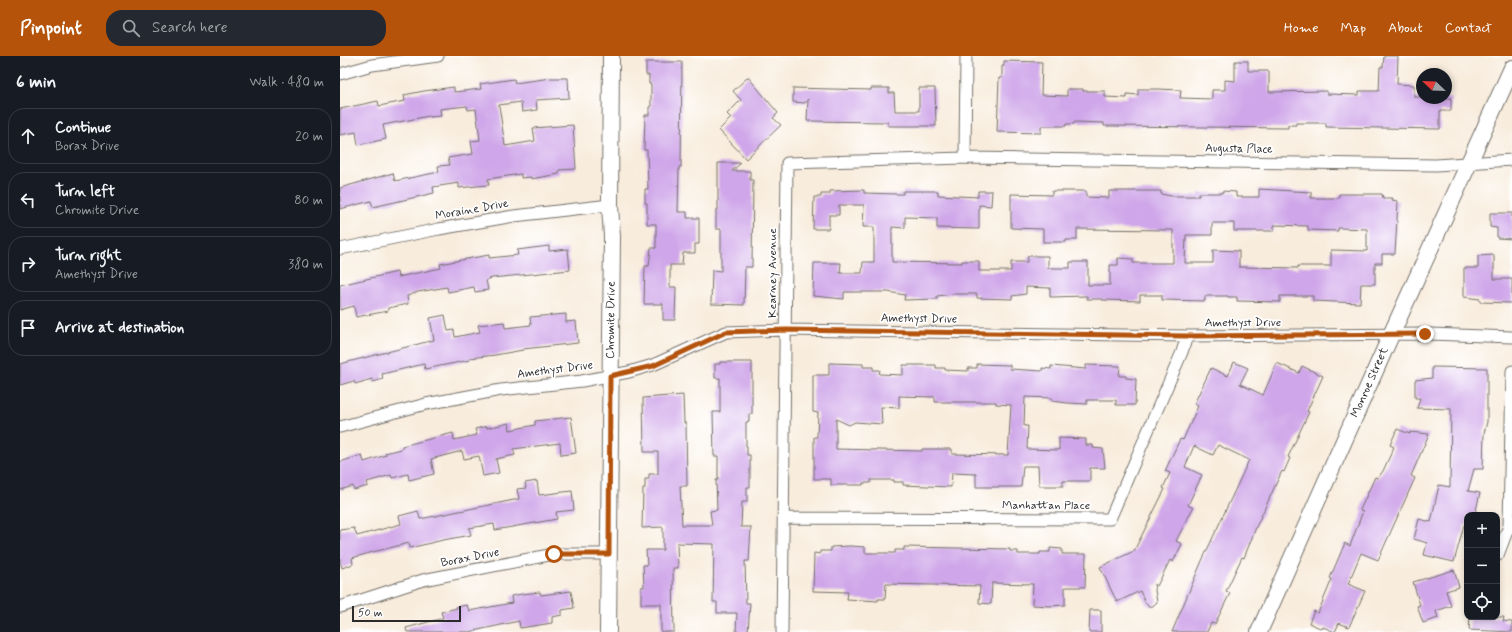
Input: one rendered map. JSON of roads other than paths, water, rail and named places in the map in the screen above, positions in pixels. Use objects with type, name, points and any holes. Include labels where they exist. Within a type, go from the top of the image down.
[{"type":"main road","name":"Chromite Drive","points":[[608,632],[612,237],[610,205],[611,56]]},
{"type":"main road","name":"Monroe Street","points":[[1259,632],[1512,68]]},
{"type":"street","points":[[340,74],[372,65],[438,56]]},
{"type":"street","points":[[965,158],[966,56]]},
{"type":"street","name":"Augusta Place","points":[[965,158],[1436,165],[1512,160]]},
{"type":"street","name":"Kearney Avenue","points":[[782,632],[787,163],[965,158]]},
{"type":"street","name":"Moraine Drive","points":[[340,249],[507,217],[610,205]]},
{"type":"street","name":"Amethyst Drive","points":[[340,427],[426,404],[494,391],[610,376],[653,366],[726,332],[786,330],[1187,336],[1430,334],[1512,337]]},
{"type":"street","name":"Manhattan Place","points":[[783,518],[1110,519],[1182,352],[1187,336]]},
{"type":"street","points":[[1500,550],[1509,526],[1512,372]]},
{"type":"street","name":"Borax Drive","points":[[340,607],[423,580],[554,554],[609,554]]}]
